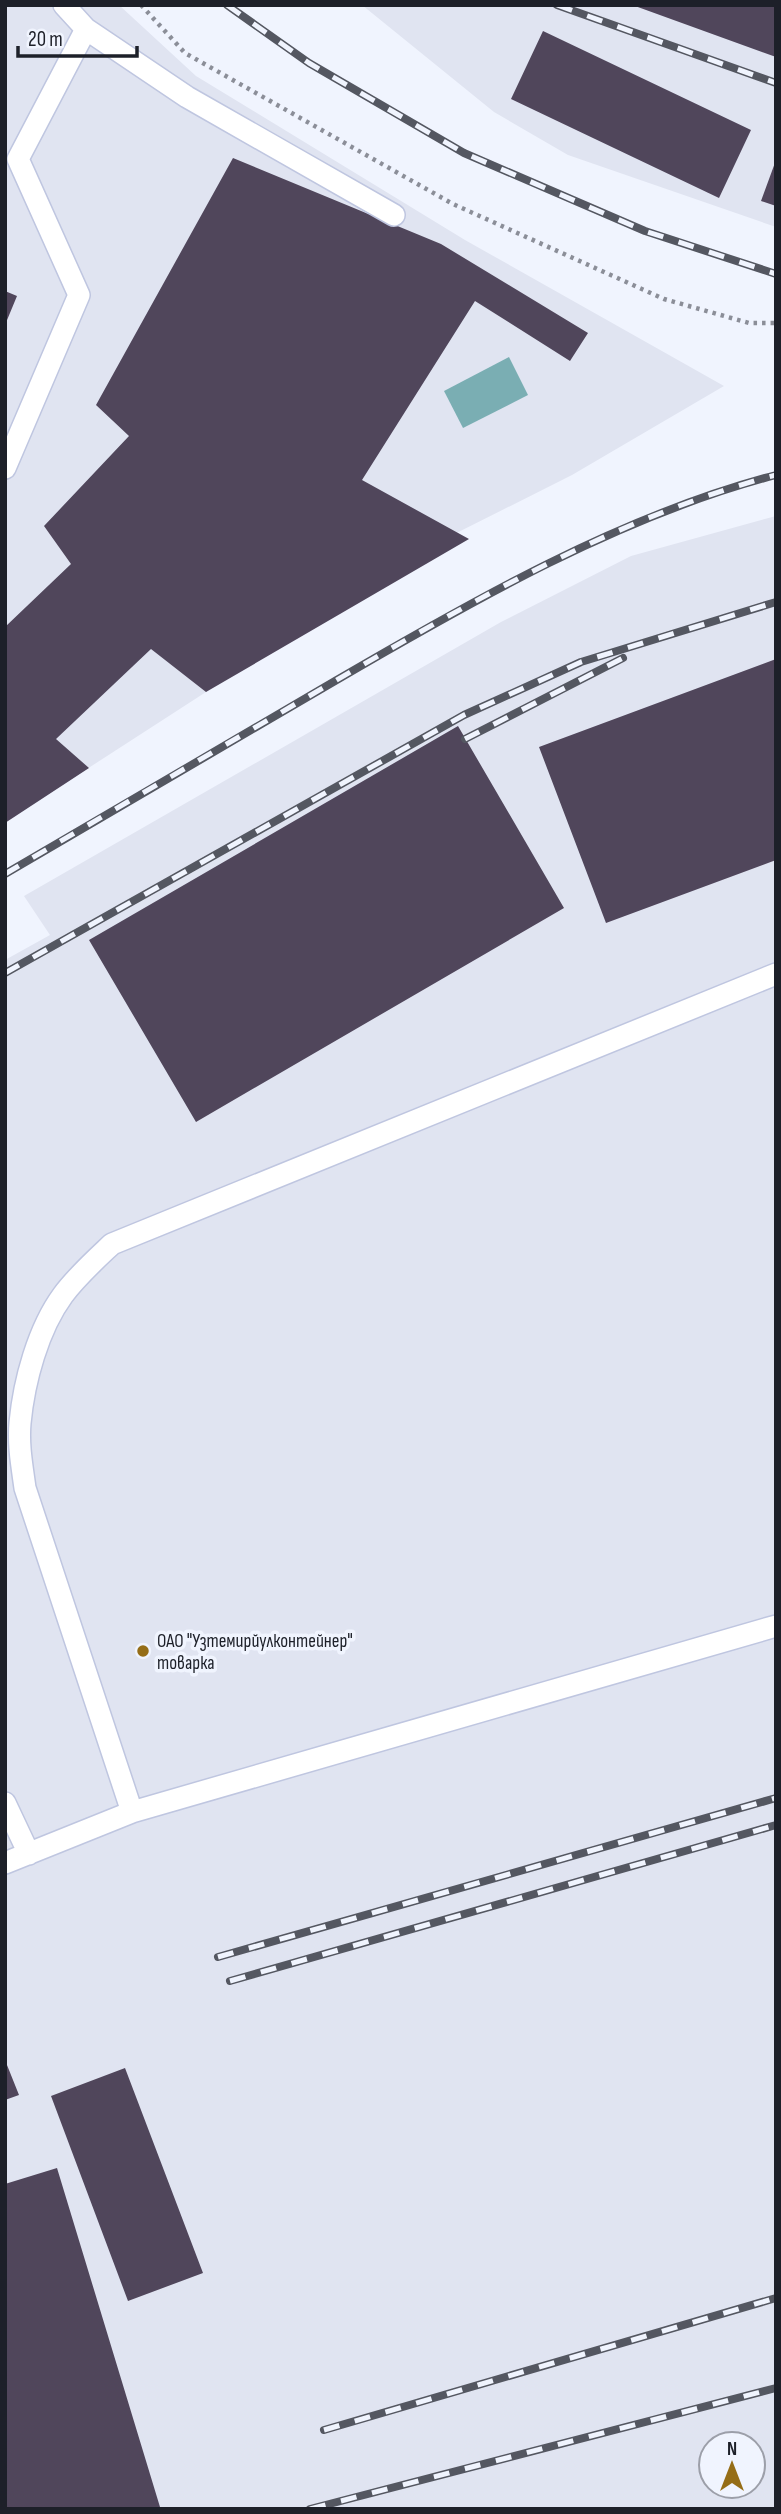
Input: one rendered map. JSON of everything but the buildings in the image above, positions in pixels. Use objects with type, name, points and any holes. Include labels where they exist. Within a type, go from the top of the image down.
[{"type":"lane","points":[[64,5],[86,29],[187,97],[394,215]]},
{"type":"lane","points":[[5,468],[79,295],[18,159],[86,29]]},
{"type":"lane","points":[[132,1812],[25,1488],[20,1455],[20,1424],[25,1390],[45,1328],[62,1296],[84,1270],[112,1244],[776,974]]},
{"type":"lane","points":[[5,1863],[132,1812],[776,1626]]},
{"type":"lane","points":[[5,1803],[29,1853]]},
{"type":"path","points":[[141,5],[185,53],[453,204],[664,299],[749,323],[776,323]]},
{"type":"shaded area","points":[[5,5],[119,5],[196,76],[465,240],[724,386],[572,475],[317,603],[206,692],[5,822]]},
{"type":"shaded area","points":[[362,5],[776,5],[776,227],[568,155],[494,112]]},
{"type":"shaded area","points":[[776,516],[776,2509],[5,2509],[5,960],[50,935],[24,896],[501,622],[631,556]]},
{"type":"water","points":[[509,357],[528,395],[463,428],[444,391]]},
{"type":"railway","points":[[227,5],[309,63],[464,153],[645,231],[776,274]]},
{"type":"railway","points":[[557,5],[776,83]]},
{"type":"railway","points":[[5,874],[494,591],[661,513],[776,475]]},
{"type":"railway","points":[[5,973],[464,715],[581,662],[776,602]]},
{"type":"railway","points":[[465,739],[623,658]]},
{"type":"railway","points":[[218,1957],[776,1798]]},
{"type":"railway","points":[[230,1981],[776,1825]]},
{"type":"railway","points":[[324,2430],[776,2298]]},
{"type":"railway","points":[[310,2509],[776,2388]]},
{"type":"place","name":"ОАО \"Узтемирйулконтейнер\" товарка","points":[[143,1651]]}]
